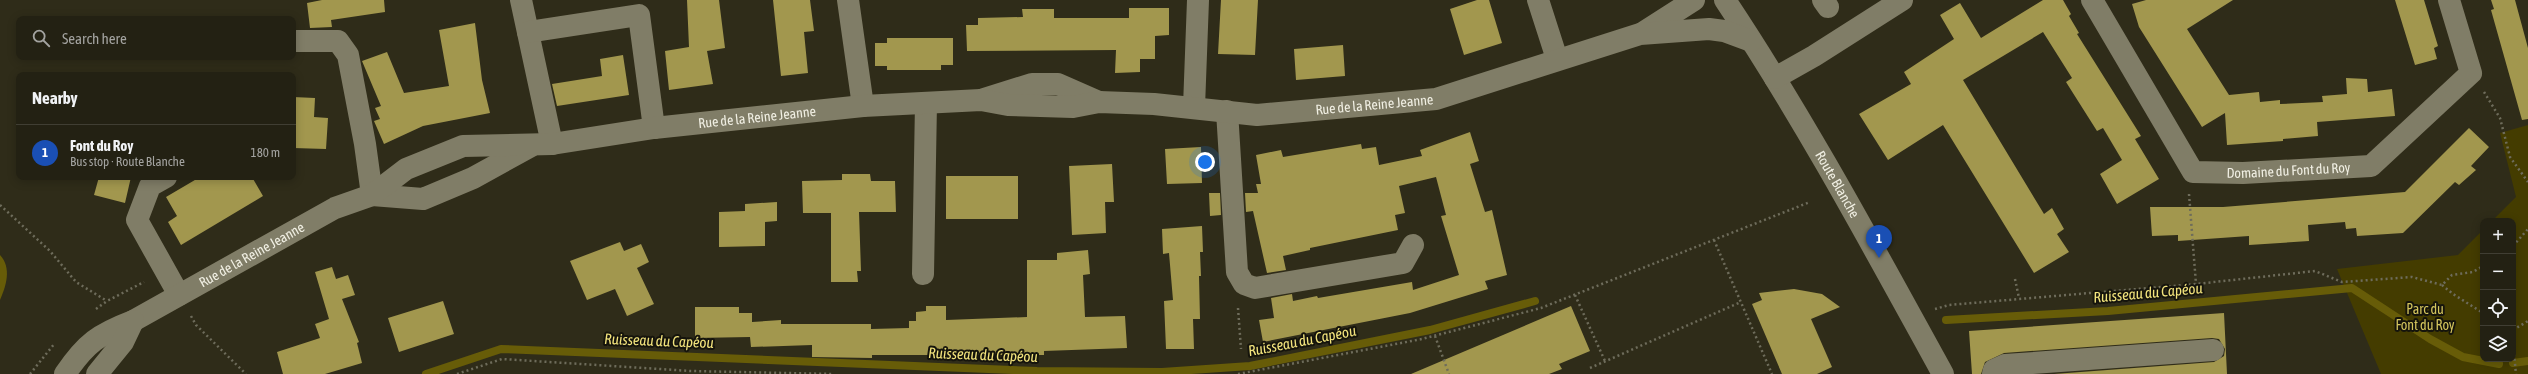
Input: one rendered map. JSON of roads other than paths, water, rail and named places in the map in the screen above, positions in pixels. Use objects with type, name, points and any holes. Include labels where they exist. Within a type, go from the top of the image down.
[{"type":"street","points":[[521,0],[528,32],[543,144]]},
{"type":"street","points":[[848,0],[863,106]]},
{"type":"street","points":[[1194,107],[1198,0]]},
{"type":"street","points":[[1538,0],[1558,59]]},
{"type":"street","name":"Rue de la Reine Jeanne","points":[[1640,34],[1694,0]]},
{"type":"street","name":"Route Blanche","points":[[1725,0],[1775,78],[1842,190],[1943,374]]},
{"type":"street","points":[[1775,78],[1814,56],[1902,0]]},
{"type":"street","name":"Domaine du Font du Roy","points":[[2092,0],[2193,172],[2243,173],[2371,166],[2471,73],[2449,0]]},
{"type":"street","points":[[528,32],[638,8],[654,128]]},
{"type":"street","name":"Rue de la Reine Jeanne","points":[[65,374],[80,353],[105,331],[133,320],[335,208],[372,195],[406,169],[463,146],[543,144],[654,128],[863,106],[981,100],[1032,84],[1058,84],[1099,102],[1194,107],[1257,115],[1436,99],[1640,34],[1709,29],[1724,31],[1751,41]]},
{"type":"street","points":[[296,41],[338,41],[348,56],[365,144],[372,195]]},
{"type":"street","points":[[923,274],[926,103]]},
{"type":"street","points":[[1227,111],[1237,272],[1244,284],[1255,288],[1403,263],[1413,245]]},
{"type":"street","name":"Rue de la Reine Jeanne","points":[[372,195],[423,199],[473,178],[543,144]]},
{"type":"street","points":[[463,146],[473,178]]},
{"type":"street","points":[[161,180],[150,186],[137,220],[179,295]]},
{"type":"street","points":[[97,374],[122,342],[133,320]]},
{"type":"street","points":[[1993,374],[1994,370],[2005,365],[2213,350]]},
{"type":"waterway","name":"Ruisseau du Capéou","points":[[1946,320],[2108,311],[2352,288],[2430,339],[2463,357],[2499,364]]},
{"type":"waterway","name":"Ruisseau du Capéou","points":[[426,374],[501,349],[1037,371],[1162,372],[1250,366],[1430,330],[1535,301]]},
{"type":"waterway","points":[[2513,363],[2528,361]]},
{"type":"place","name":"Font du Roy","points":[[1879,258]]},
{"type":"park label","name":"Parc du Font du Roy","points":[[2425,318]]}]
